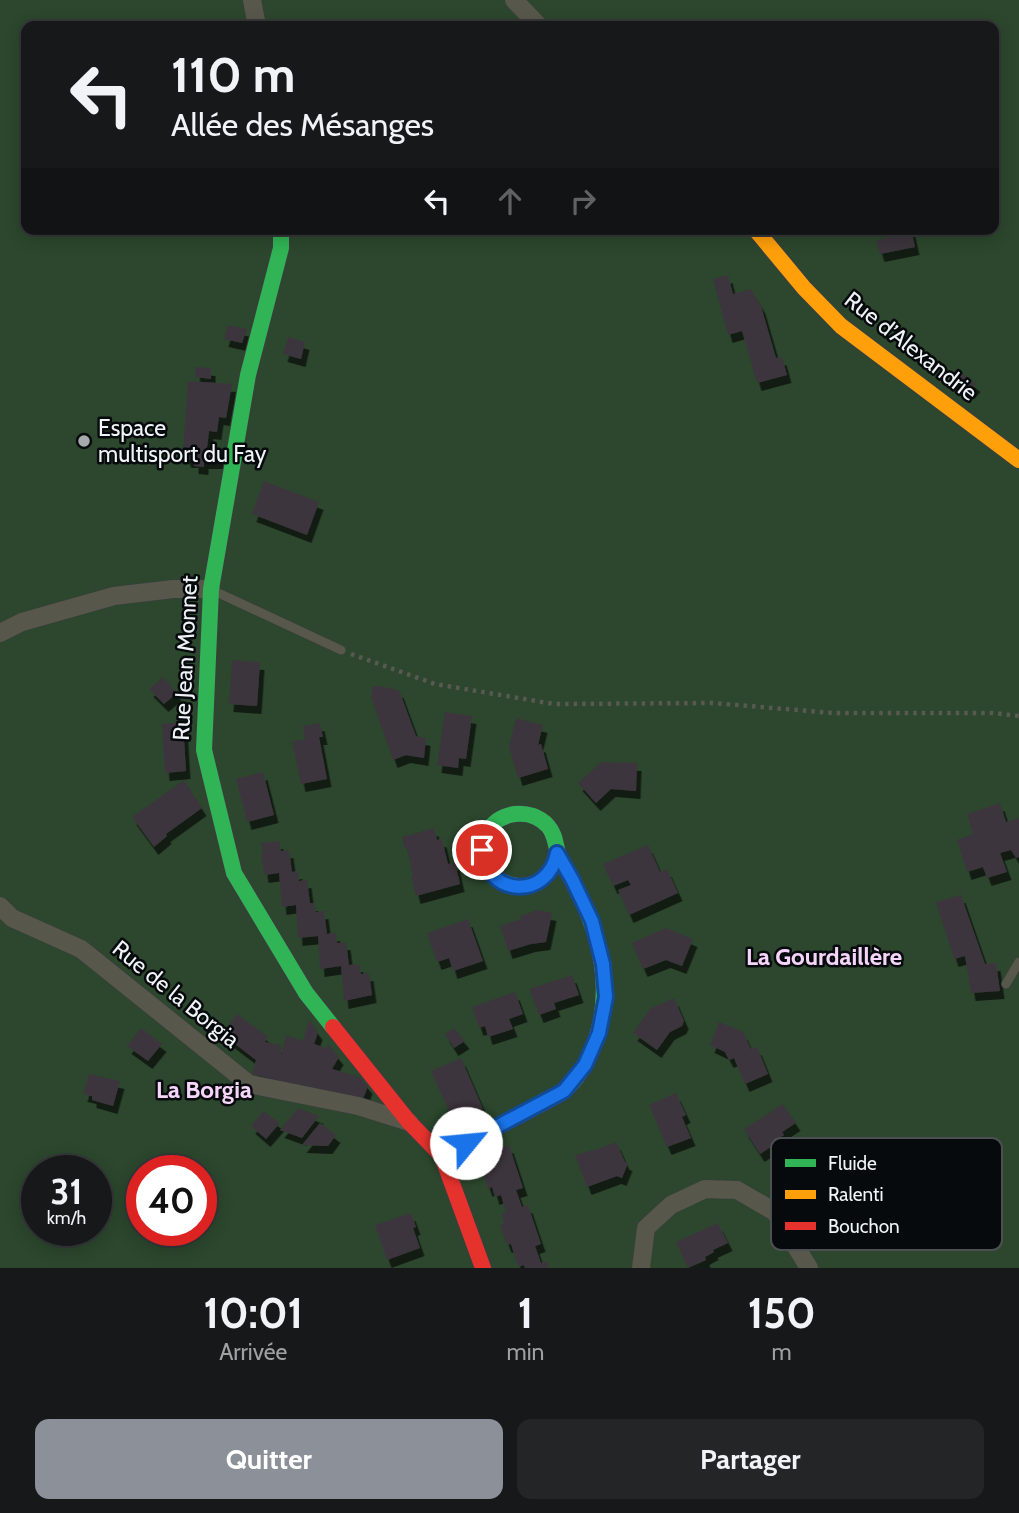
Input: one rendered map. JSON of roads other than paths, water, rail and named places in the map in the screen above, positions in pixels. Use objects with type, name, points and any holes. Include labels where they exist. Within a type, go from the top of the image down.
[{"type":"street","points":[[252,0],[256,21]]},
{"type":"street","points":[[514,0],[534,21]]},
{"type":"street","name":"Rue Jean Monnet","points":[[281,235],[281,248],[248,375],[211,589],[204,750],[234,873],[306,993],[410,1122],[442,1156],[483,1268]]},
{"type":"street","name":"Rue d’Alexandrie","points":[[759,235],[841,326],[1019,460]]},
{"type":"street","points":[[0,633],[22,622],[114,596],[173,589],[211,589]]},
{"type":"street","points":[[442,1156],[564,1091],[585,1065],[599,1033],[606,997],[603,964],[592,921],[557,853],[555,840],[548,826],[540,819],[523,813],[508,814],[496,821],[485,837],[482,850],[485,863],[497,879],[508,885],[521,887],[534,884],[545,877],[553,866],[557,853]]},
{"type":"street","name":"Rue de la Borgia","points":[[0,906],[12,918],[80,949],[249,1084],[358,1105],[410,1122]]},
{"type":"street","points":[[641,1268],[646,1228],[671,1205],[705,1189],[737,1190],[771,1210]]},
{"type":"street","points":[[798,1250],[809,1268]]},
{"type":"lane","points":[[211,589],[341,650]]},
{"type":"lane","points":[[1006,984],[1019,962]]},
{"type":"place","name":"Espace multisport du Fay","points":[[84,441]]},
{"type":"district","name":"La Gourdaillère","points":[[824,956]]},
{"type":"district","name":"La Borgia","points":[[204,1089]]}]
